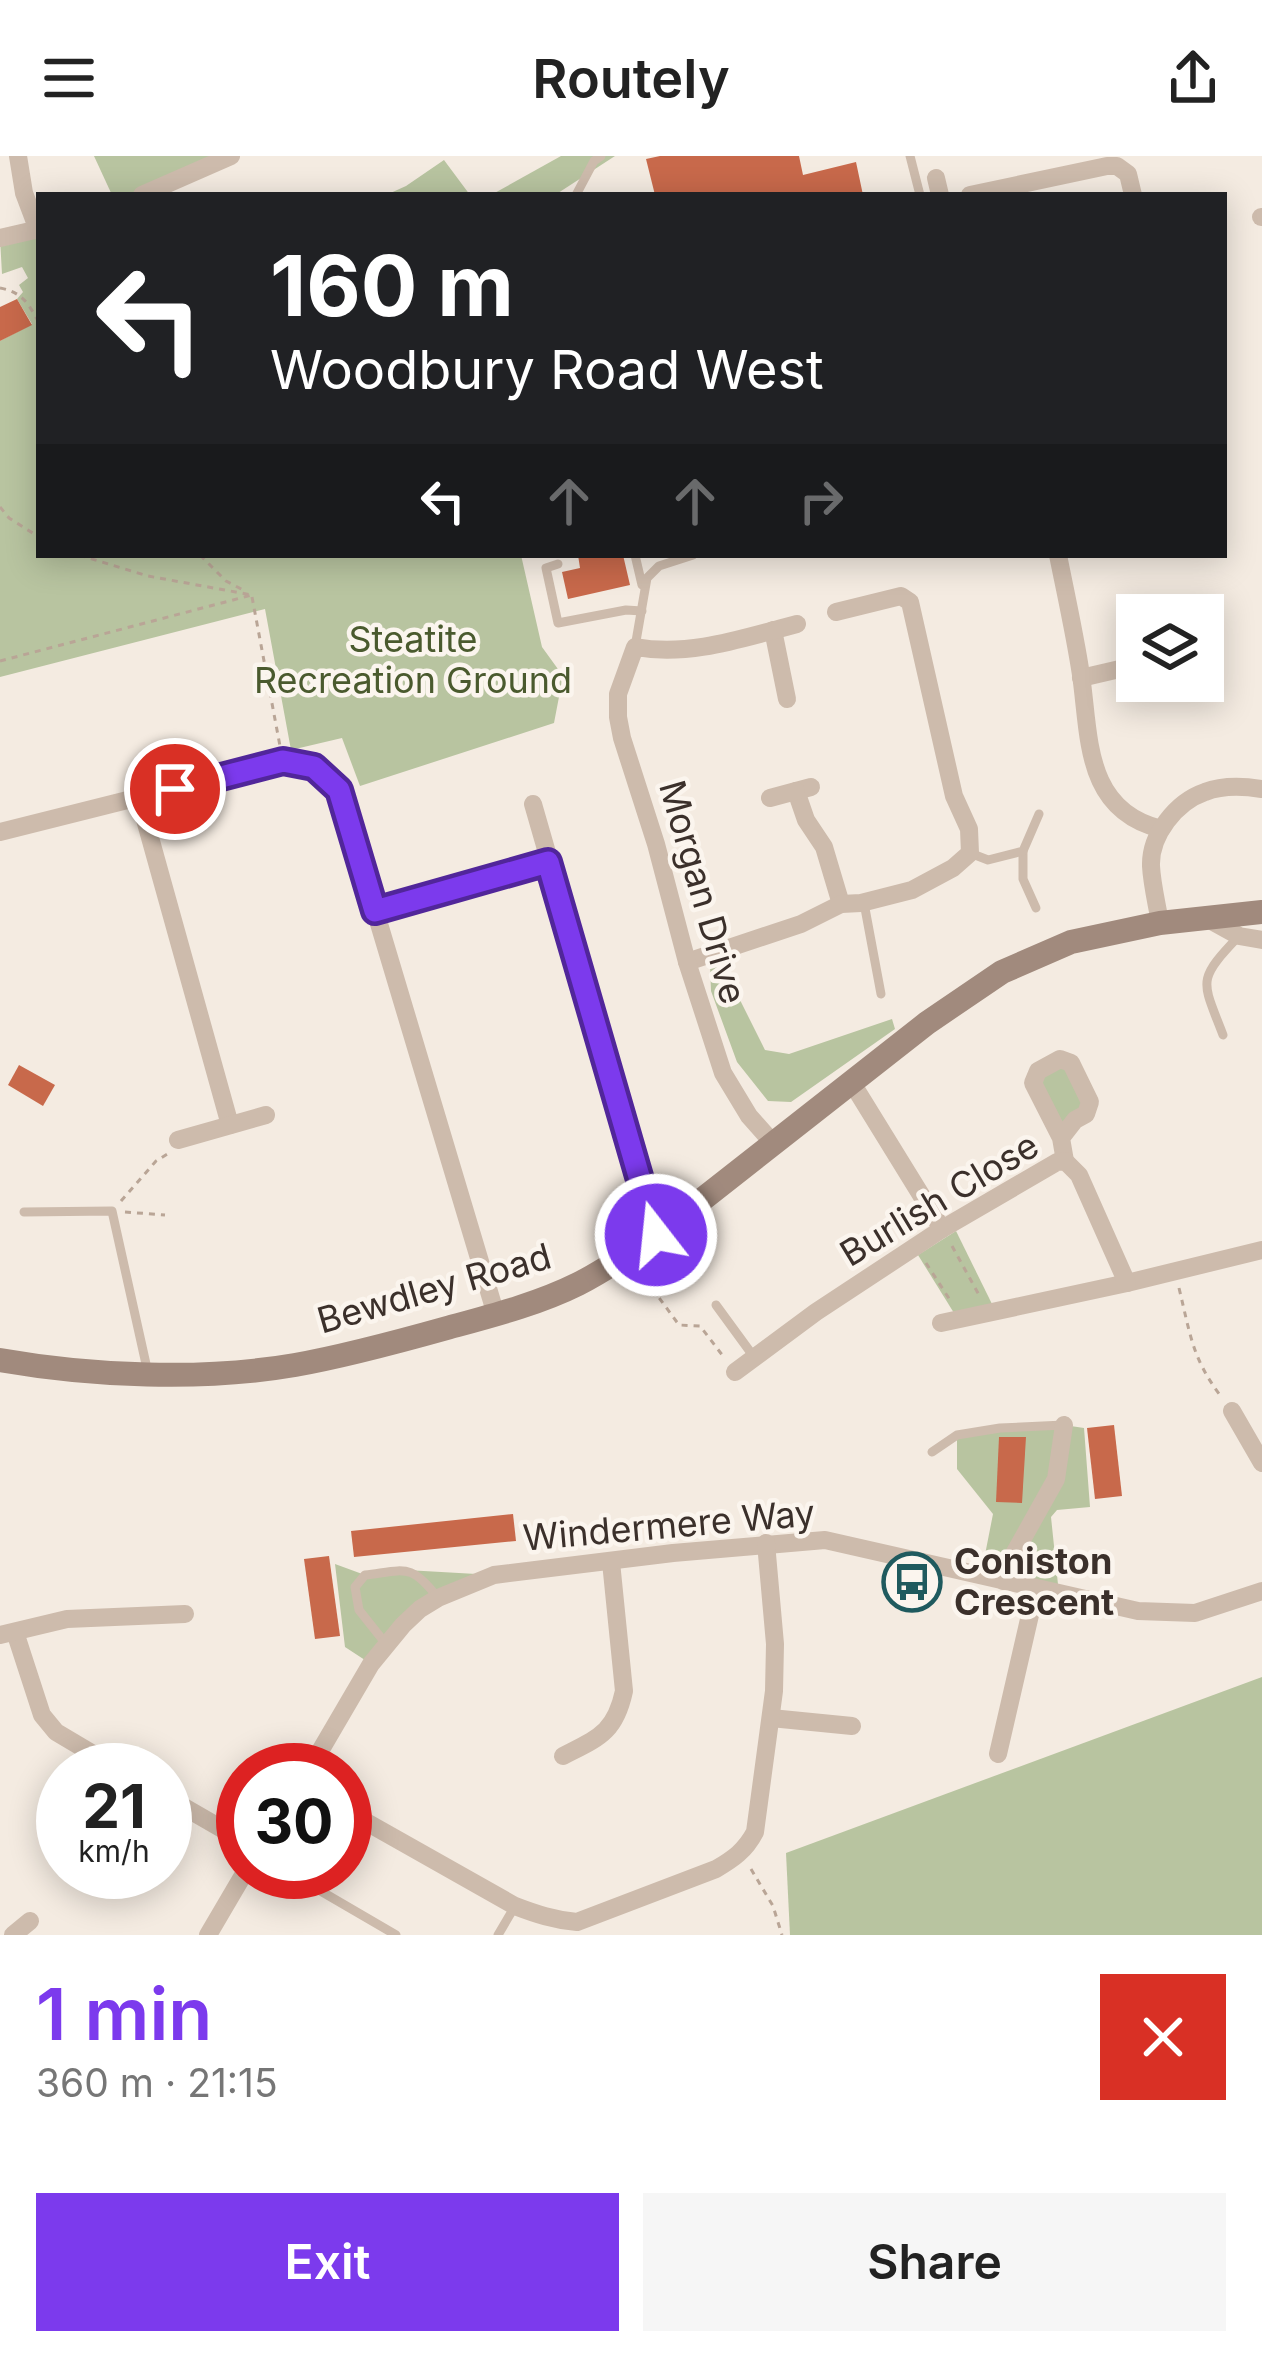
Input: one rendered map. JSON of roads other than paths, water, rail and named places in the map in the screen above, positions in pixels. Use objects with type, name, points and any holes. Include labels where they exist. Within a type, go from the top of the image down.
[{"type":"main road","name":"Bewdley Road","points":[[0,1360],[104,1373],[222,1372],[293,1365],[496,1315],[575,1286],[628,1255],[927,1023],[1001,972],[1071,942],[1160,923],[1262,912]]},
{"type":"street","points":[[18,156],[24,193],[36,224]]},
{"type":"street","points":[[149,192],[231,156]]},
{"type":"street","points":[[985,192],[1117,166],[1128,174],[1132,192]]},
{"type":"street","points":[[0,238],[36,229]]},
{"type":"street","points":[[1059,558],[1090,758],[1098,778],[1122,810],[1161,829]]},
{"type":"street","points":[[687,962],[801,924],[842,904],[912,890],[970,853],[969,829],[954,796],[917,674],[910,602],[901,596],[836,612]]},
{"type":"street","points":[[635,646],[682,651],[797,624]]},
{"type":"street","points":[[773,630],[787,699]]},
{"type":"street","name":"Morgan Drive","points":[[635,646],[618,694],[618,717],[723,1073],[773,1143]]},
{"type":"street","points":[[1081,678],[1116,669]]},
{"type":"street","points":[[0,832],[283,761],[314,767],[339,790],[496,1315]]},
{"type":"street","points":[[1160,923],[1150,862],[1161,829],[1203,792],[1225,787],[1262,789]]},
{"type":"street","points":[[770,798],[804,789],[806,820],[824,847],[842,904]]},
{"type":"street","points":[[139,798],[230,1124]]},
{"type":"street","points":[[532,804],[656,1235]]},
{"type":"street","points":[[375,911],[548,862]]},
{"type":"street","points":[[1210,920],[1239,936],[1262,940]]},
{"type":"street","points":[[1061,1138],[1086,1114],[1090,1102],[1071,1063],[1060,1059],[1034,1076],[1033,1083],[1061,1138],[1065,1161]]},
{"type":"street","points":[[852,1083],[942,1228]]},
{"type":"street","points":[[178,1140],[266,1115]]},
{"type":"street","points":[[1051,1118],[1076,1120]]},
{"type":"street","name":"Burlish Close","points":[[735,1372],[942,1228],[1047,1166],[1065,1161],[1078,1174],[1126,1283]]},
{"type":"street","points":[[940,1323],[1262,1250]]},
{"type":"street","points":[[1232,1412],[1262,1463]]},
{"type":"street","points":[[1003,1581],[1056,1479],[1064,1425]]},
{"type":"street","name":"Windermere Way","points":[[325,1743],[371,1664],[420,1609],[494,1575],[825,1540],[1138,1611],[1196,1613],[1262,1591]]},
{"type":"street","points":[[372,1825],[515,1906],[575,1930],[716,1869],[742,1852],[755,1832],[771,1718],[775,1645],[766,1543]]},
{"type":"street","points":[[563,1756],[602,1736],[620,1709],[624,1691],[610,1562]]},
{"type":"street","points":[[998,1754],[1036,1589]]},
{"type":"street","points":[[75,1743],[56,1732],[42,1715],[8,1634],[67,1619],[185,1614]]},
{"type":"street","points":[[771,1718],[852,1726]]},
{"type":"street","points":[[208,1935],[229,1899]]},
{"type":"street","points":[[13,1935],[30,1921]]},
{"type":"lane","points":[[578,192],[601,156]]},
{"type":"lane","points":[[910,156],[919,192]]},
{"type":"lane","points":[[636,558],[644,590]]},
{"type":"lane","points":[[635,646],[647,578],[659,566],[684,558]]},
{"type":"lane","points":[[558,564],[546,568],[558,623],[642,610]]},
{"type":"lane","points":[[1036,908],[1023,879],[1023,851],[1039,814]]},
{"type":"lane","points":[[970,853],[988,860],[1023,851]]},
{"type":"lane","points":[[864,903],[881,994]]},
{"type":"lane","points":[[1223,1035],[1205,989],[1206,976],[1239,936]]},
{"type":"lane","points":[[24,1212],[112,1211],[148,1373]]},
{"type":"lane","points":[[716,1305],[754,1358]]},
{"type":"lane","points":[[932,1452],[957,1436],[1064,1425]]},
{"type":"lane","points":[[386,1644],[359,1610],[355,1587],[365,1575],[406,1570],[438,1598]]},
{"type":"lane","points":[[334,1899],[396,1935]]},
{"type":"lane","points":[[498,1935],[515,1906]]},
{"type":"lane","points":[[365,1935],[373,1922]]},
{"type":"place","name":"Coniston Crescent","points":[[912,1582]]},
{"type":"park label","name":"Steatite Recreation Ground","points":[[413,660]]}]
